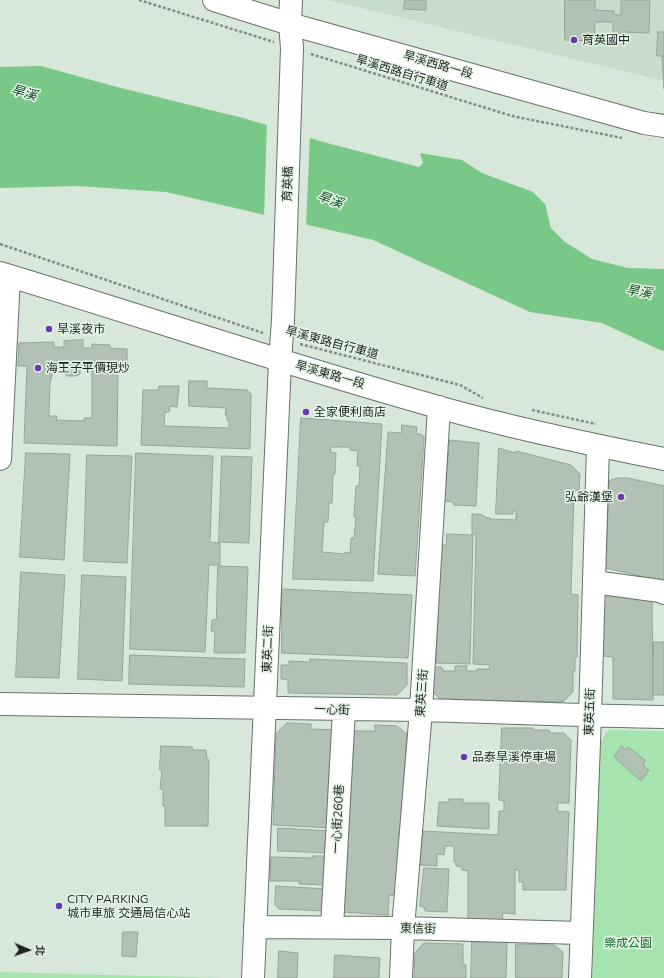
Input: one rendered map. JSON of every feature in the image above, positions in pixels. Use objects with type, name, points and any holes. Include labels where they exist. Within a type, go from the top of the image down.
[{"type":"street","name":"旱溪西路一段","points":[[214,0],[290,24],[636,120],[664,126]]},
{"type":"street","points":[[291,0],[290,24],[292,48]]},
{"type":"street","name":"育英橋","points":[[282,330],[292,48]]},
{"type":"street","points":[[0,459],[5,275]]},
{"type":"street","name":"旱溪東路一段","points":[[5,275],[280,361],[439,407],[600,436],[664,459]]},
{"type":"street","name":"東英二街","points":[[253,978],[282,330]]},
{"type":"street","name":"東英三街","points":[[401,978],[403,928],[421,710],[439,407]]},
{"type":"street","name":"東英五街","points":[[580,978],[580,933],[590,716],[600,436]]},
{"type":"street","points":[[594,582],[660,590],[664,593]]},
{"type":"street","name":"一心街","points":[[0,704],[421,710],[664,717]]},
{"type":"street","name":"一心街260巷","points":[[332,928],[344,710]]},
{"type":"street","name":"東信街","points":[[255,926],[580,933]]},
{"type":"path","name":"旱溪西路自行車道","points":[[139,0],[512,116],[626,139]]},
{"type":"path","name":"旱溪東路自行車道","points":[[0,244],[460,385],[480,397],[487,399]]},
{"type":"path","points":[[530,409],[600,436]]},
{"type":"shaded area","name":"育英國中","points":[[328,0],[664,0],[664,81],[656,79]]},
{"type":"green space","name":"樂成公園","points":[[609,730],[664,731],[664,978],[592,978],[600,742]]},
{"type":"green space","points":[[0,972],[223,978],[0,978]]},
{"type":"water","name":"旱溪","points":[[41,66],[117,87],[243,118],[327,143],[419,167],[423,163],[420,153],[462,160],[482,173],[533,192],[545,204],[551,228],[565,242],[592,259],[628,268],[664,269],[664,351],[602,323],[530,312],[373,240],[166,192],[78,186],[0,188],[0,67]]},
{"type":"pier","points":[[267,123],[310,136],[306,227],[264,217]]},
{"type":"building","points":[[405,0],[426,0],[426,10],[404,9]]},
{"type":"building","points":[[565,0],[595,0],[595,10],[614,11],[614,15],[621,15],[621,0],[650,0],[649,33],[623,32],[622,41],[613,39],[613,22],[595,22],[594,41],[565,40]]},
{"type":"building","points":[[658,32],[664,32],[664,89],[662,56],[657,56]]},
{"type":"building","points":[[83,340],[83,348],[92,348],[92,344],[110,345],[110,348],[127,349],[127,372],[118,372],[117,446],[24,443],[27,366],[18,366],[19,343],[54,342],[54,347],[64,347],[64,341]],"holes":[[[54,369],[64,369],[64,373],[67,376],[76,376],[80,374],[80,369],[92,369],[92,418],[84,418],[84,421],[56,420],[57,416],[49,416],[50,383]]]},
{"type":"building","points":[[189,381],[207,381],[207,388],[247,390],[251,394],[250,449],[141,445],[143,390],[158,390],[159,386],[179,386],[177,407],[170,406],[169,412],[165,412],[164,426],[229,428],[229,421],[227,421],[227,415],[225,415],[226,408],[189,406]]},
{"type":"building","points":[[301,418],[382,424],[373,581],[293,579]],"holes":[[[331,447],[350,447],[350,450],[358,451],[357,466],[360,466],[359,486],[356,486],[354,538],[351,538],[350,553],[322,552],[324,522],[328,522],[329,503],[332,503],[333,474],[335,474],[336,453],[331,452]]]},
{"type":"building","points":[[402,425],[417,427],[416,434],[421,434],[424,437],[415,576],[378,574],[388,432],[401,433]]},
{"type":"building","points":[[450,440],[479,443],[476,506],[454,505],[453,502],[445,501]]},
{"type":"building","points":[[499,448],[571,465],[580,474],[579,491],[574,491],[571,594],[578,595],[577,657],[575,658],[575,671],[573,671],[573,692],[563,702],[440,699],[432,691],[433,667],[441,667],[443,671],[455,671],[455,666],[467,666],[466,671],[489,669],[490,665],[473,664],[476,534],[472,534],[472,514],[479,514],[491,519],[516,520],[516,511],[513,511],[513,514],[496,514]]},
{"type":"building","points":[[26,453],[70,454],[64,560],[20,557]]},
{"type":"building","points":[[136,453],[213,456],[210,542],[220,543],[220,565],[209,565],[205,652],[130,649]]},
{"type":"building","points":[[87,455],[132,456],[127,563],[84,561]]},
{"type":"building","points":[[222,456],[252,457],[249,543],[219,542]]},
{"type":"building","points":[[618,478],[628,478],[664,486],[664,580],[658,578],[657,580],[606,568],[609,481]]},
{"type":"building","points":[[447,534],[473,535],[470,664],[436,663],[441,545],[446,545]]},
{"type":"building","points":[[218,566],[248,567],[245,653],[214,653],[215,631],[211,631],[212,620],[216,619]]},
{"type":"building","points":[[21,572],[65,575],[59,678],[16,677]]},
{"type":"building","points":[[82,575],[126,577],[122,681],[78,679]]},
{"type":"building","points":[[282,589],[412,595],[408,658],[282,653]]},
{"type":"building","points":[[605,591],[652,593],[653,700],[613,699],[613,657],[603,656]]},
{"type":"building","points":[[654,642],[664,642],[664,695],[653,695]]},
{"type":"building","points":[[130,655],[245,659],[244,687],[129,684]]},
{"type":"building","points":[[310,659],[407,663],[407,685],[397,695],[288,693],[288,680],[281,679],[281,665],[289,665],[289,661],[310,662]]},
{"type":"building","points":[[287,723],[311,724],[311,729],[337,730],[331,828],[273,825],[276,734]]},
{"type":"building","points":[[375,725],[397,726],[407,734],[396,896],[389,895],[388,915],[341,912],[349,731],[375,731]]},
{"type":"building","points":[[502,728],[533,728],[533,730],[549,730],[550,733],[564,733],[571,740],[569,803],[558,803],[557,811],[569,812],[566,890],[523,890],[523,882],[519,882],[519,870],[515,870],[515,914],[503,913],[502,920],[468,920],[468,871],[462,870],[461,867],[456,866],[456,863],[454,862],[454,846],[445,846],[444,855],[437,854],[437,866],[420,865],[423,831],[498,835],[499,811],[504,811],[504,801],[499,800]]},
{"type":"building","points":[[161,746],[192,747],[193,750],[206,750],[207,759],[209,760],[208,826],[165,826],[163,789],[160,789],[162,771],[160,770]]},
{"type":"building","points":[[622,746],[626,750],[628,747],[645,760],[643,765],[649,770],[641,781],[614,757]]},
{"type":"building","points":[[449,799],[463,799],[463,803],[489,803],[489,829],[437,826],[439,802],[449,802]]},
{"type":"building","points":[[278,828],[331,831],[329,853],[278,851]]},
{"type":"building","points":[[312,856],[325,856],[327,885],[299,884],[299,881],[270,881],[271,857],[313,858]]},
{"type":"building","points":[[424,868],[449,869],[447,912],[425,911],[424,907],[420,906]]},
{"type":"building","points":[[276,886],[327,889],[326,911],[279,909],[275,905]]},
{"type":"building","points":[[123,932],[138,932],[136,957],[122,956]]},
{"type":"building","points":[[472,942],[507,942],[506,978],[471,978]]},
{"type":"building","points":[[424,943],[463,944],[463,964],[466,965],[466,978],[414,978],[415,953]]},
{"type":"building","points":[[516,944],[554,945],[563,952],[562,978],[516,978]]},
{"type":"building","points":[[279,951],[298,953],[297,978],[278,978]]},
{"type":"building","points":[[335,955],[380,958],[379,978],[334,978]]},
{"type":"place","name":"育英國中","points":[[574,40]]},
{"type":"place","name":"旱溪夜市","points":[[49,329]]},
{"type":"place","name":"海王子平價現炒","points":[[38,368]]},
{"type":"place","name":"全家便利商店","points":[[306,412]]},
{"type":"place","name":"弘爺漢堡","points":[[621,497]]},
{"type":"place","name":"品泰旱溪停車場","points":[[464,757]]},
{"type":"place","name":"CITY PARKING 城市車旅 交通局信心站","points":[[59,906]]}]
